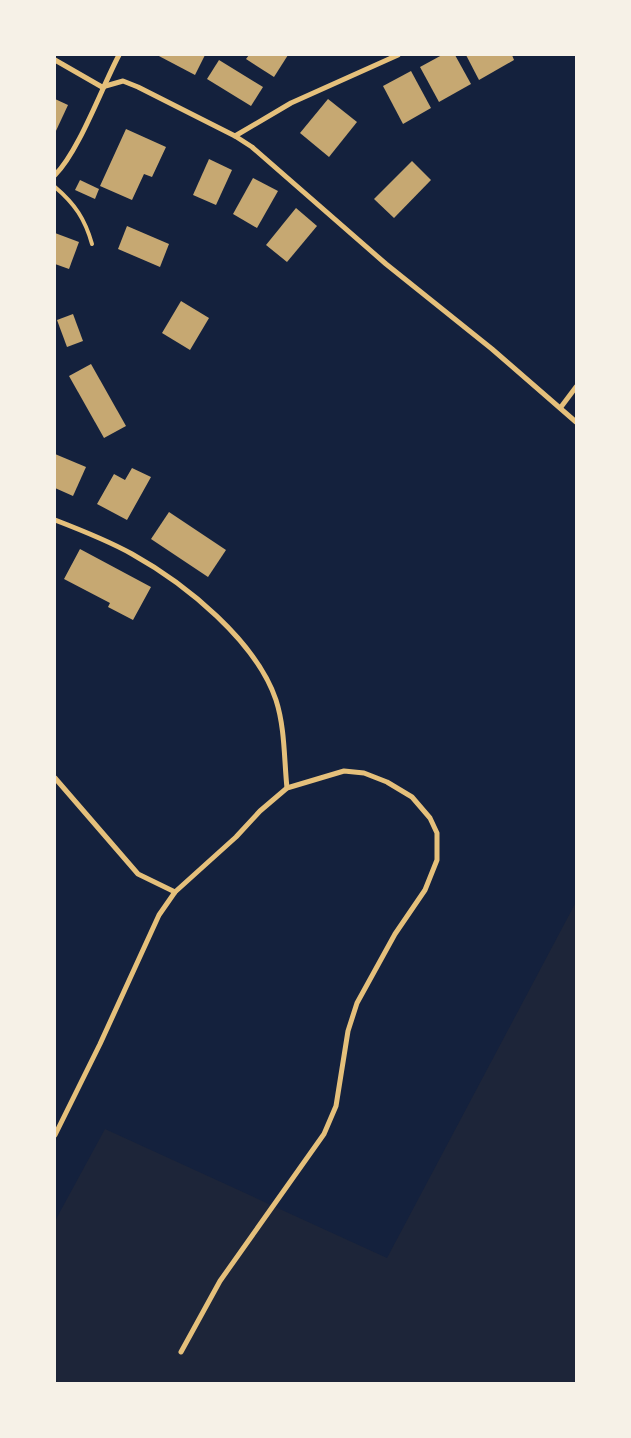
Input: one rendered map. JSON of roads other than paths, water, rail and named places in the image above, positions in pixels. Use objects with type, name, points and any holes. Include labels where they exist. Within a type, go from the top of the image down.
[{"type":"street","points":[[55,175],[64,164],[80,136],[119,55]]},
{"type":"street","points":[[235,136],[291,103],[398,55]]},
{"type":"street","points":[[55,60],[102,87],[123,82],[138,86],[235,136],[252,147],[386,264],[561,407],[576,422]]},
{"type":"street","points":[[561,407],[576,387]]},
{"type":"street","points":[[55,520],[132,554],[180,586],[223,621],[246,646],[264,670],[277,702],[282,730],[287,788]]},
{"type":"street","points":[[55,1135],[100,1044],[159,915],[175,892],[287,788],[344,770],[364,773],[387,782],[412,797],[430,818],[437,834],[437,860],[425,890],[395,934],[357,1003],[348,1031],[336,1106],[324,1134],[220,1282],[181,1352]]},
{"type":"street","points":[[55,778],[138,874],[175,892]]},
{"type":"lane","points":[[55,188],[69,199],[81,214],[92,244]]},
{"type":"lane","points":[[66,206],[69,199]]}]
